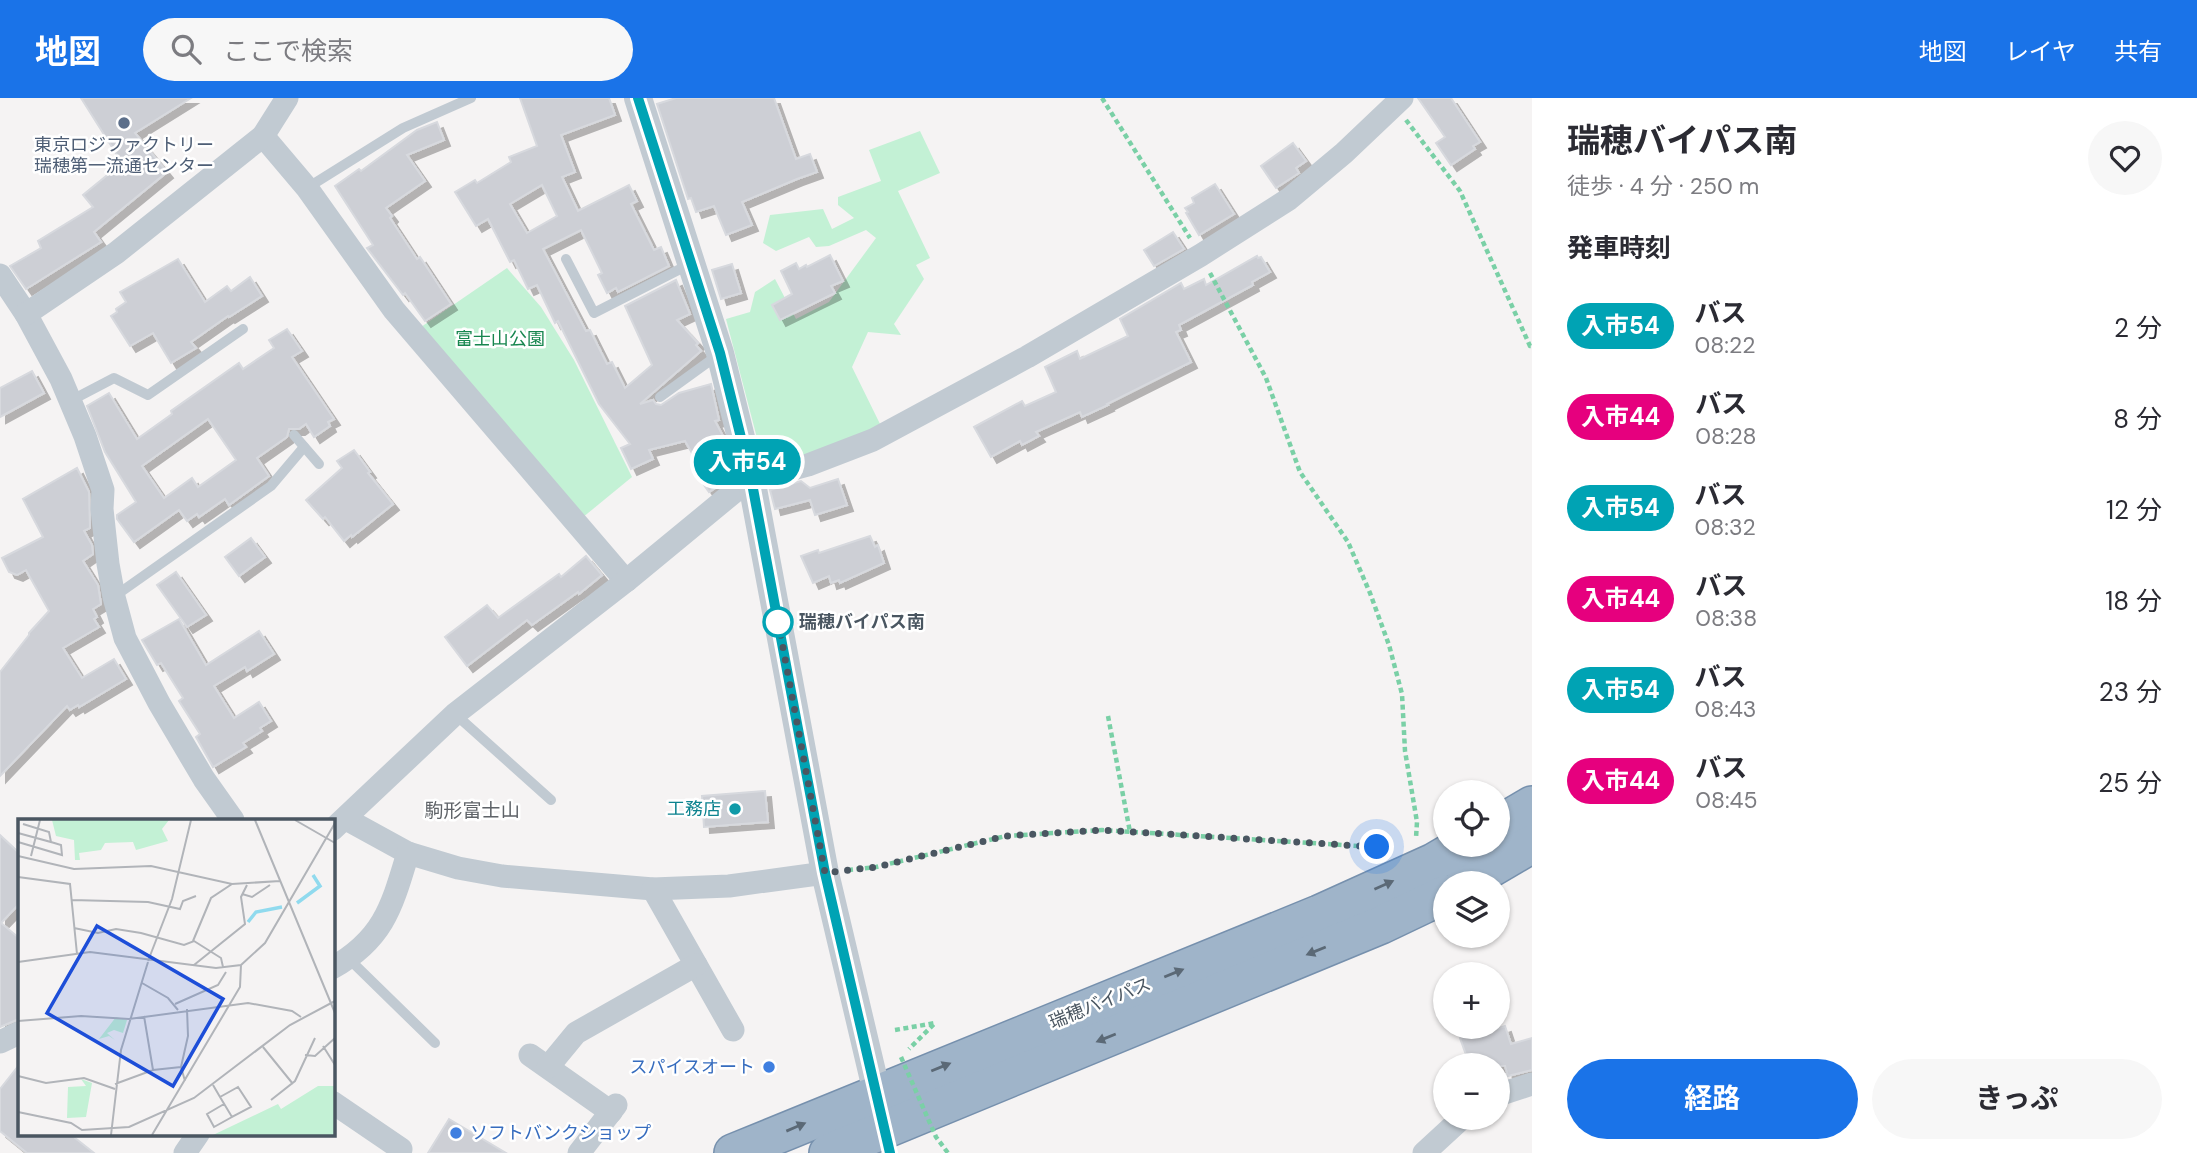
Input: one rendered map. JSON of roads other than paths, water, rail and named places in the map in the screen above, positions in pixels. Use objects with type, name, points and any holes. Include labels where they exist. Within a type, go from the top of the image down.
[{"type":"highway","points":[[1510,818],[1532,805]]},
{"type":"highway","points":[[1486,871],[1532,844]]},
{"type":"highway","name":"瑞穂バイパス","points":[[733,1153],[1439,863]]},
{"type":"highway","name":"瑞穂バイパス","points":[[828,1153],[1381,925],[1439,863]]},
{"type":"street","points":[[26,314],[116,253],[263,136],[287,98]]},
{"type":"street","points":[[638,98],[720,353],[751,478],[825,873],[877,1093]]},
{"type":"street","points":[[825,873],[729,886],[653,889],[502,876],[458,868],[408,853],[339,824],[455,714],[626,581],[751,478],[808,465],[873,440],[1027,357],[1201,255],[1289,199],[1344,153],[1398,101]]},
{"type":"street","points":[[263,136],[307,188],[394,310],[626,581]]},
{"type":"street","points":[[0,275],[26,314],[85,436],[103,490],[102,509],[114,597],[125,638],[159,703],[204,779],[232,819]]},
{"type":"street","points":[[341,963],[362,948],[374,935],[393,904],[408,853]]},
{"type":"street","points":[[653,889],[733,1030]]},
{"type":"street","points":[[579,1153],[613,1108],[539,1061],[576,1033],[696,965]]},
{"type":"street","points":[[0,1042],[18,1033]]},
{"type":"street","points":[[1510,1091],[1532,1084]]},
{"type":"street","points":[[334,1103],[401,1149]]},
{"type":"street","points":[[1424,1153],[1449,1130]]},
{"type":"street","points":[[185,1153],[197,1136]]},
{"type":"lane","points":[[307,188],[403,128],[471,98]]},
{"type":"lane","points":[[566,258],[600,324]]},
{"type":"lane","points":[[594,313],[693,263]]},
{"type":"lane","points":[[70,401],[114,378],[148,395],[243,329]]},
{"type":"lane","points":[[660,397],[720,353]]},
{"type":"lane","points":[[294,435],[319,464]]},
{"type":"lane","points":[[114,597],[271,486],[304,447]]},
{"type":"lane","points":[[455,714],[551,800]]},
{"type":"lane","points":[[341,963],[435,1043]]},
{"type":"place","name":"東京ロジファクトリー 瑞穂第一流通センター","points":[[124,123]]},
{"type":"place","name":"瑞穂バイパス南","points":[[778,622]]},
{"type":"place","name":"工務店","points":[[735,809]]},
{"type":"place","name":"スパイスオート","points":[[769,1067]]},
{"type":"place","name":"ソフトバンクショップ","points":[[456,1133]]},
{"type":"district","name":"駒形富士山","points":[[472,810]]},
{"type":"park label","name":"富士山公園","points":[[500,339]]}]
